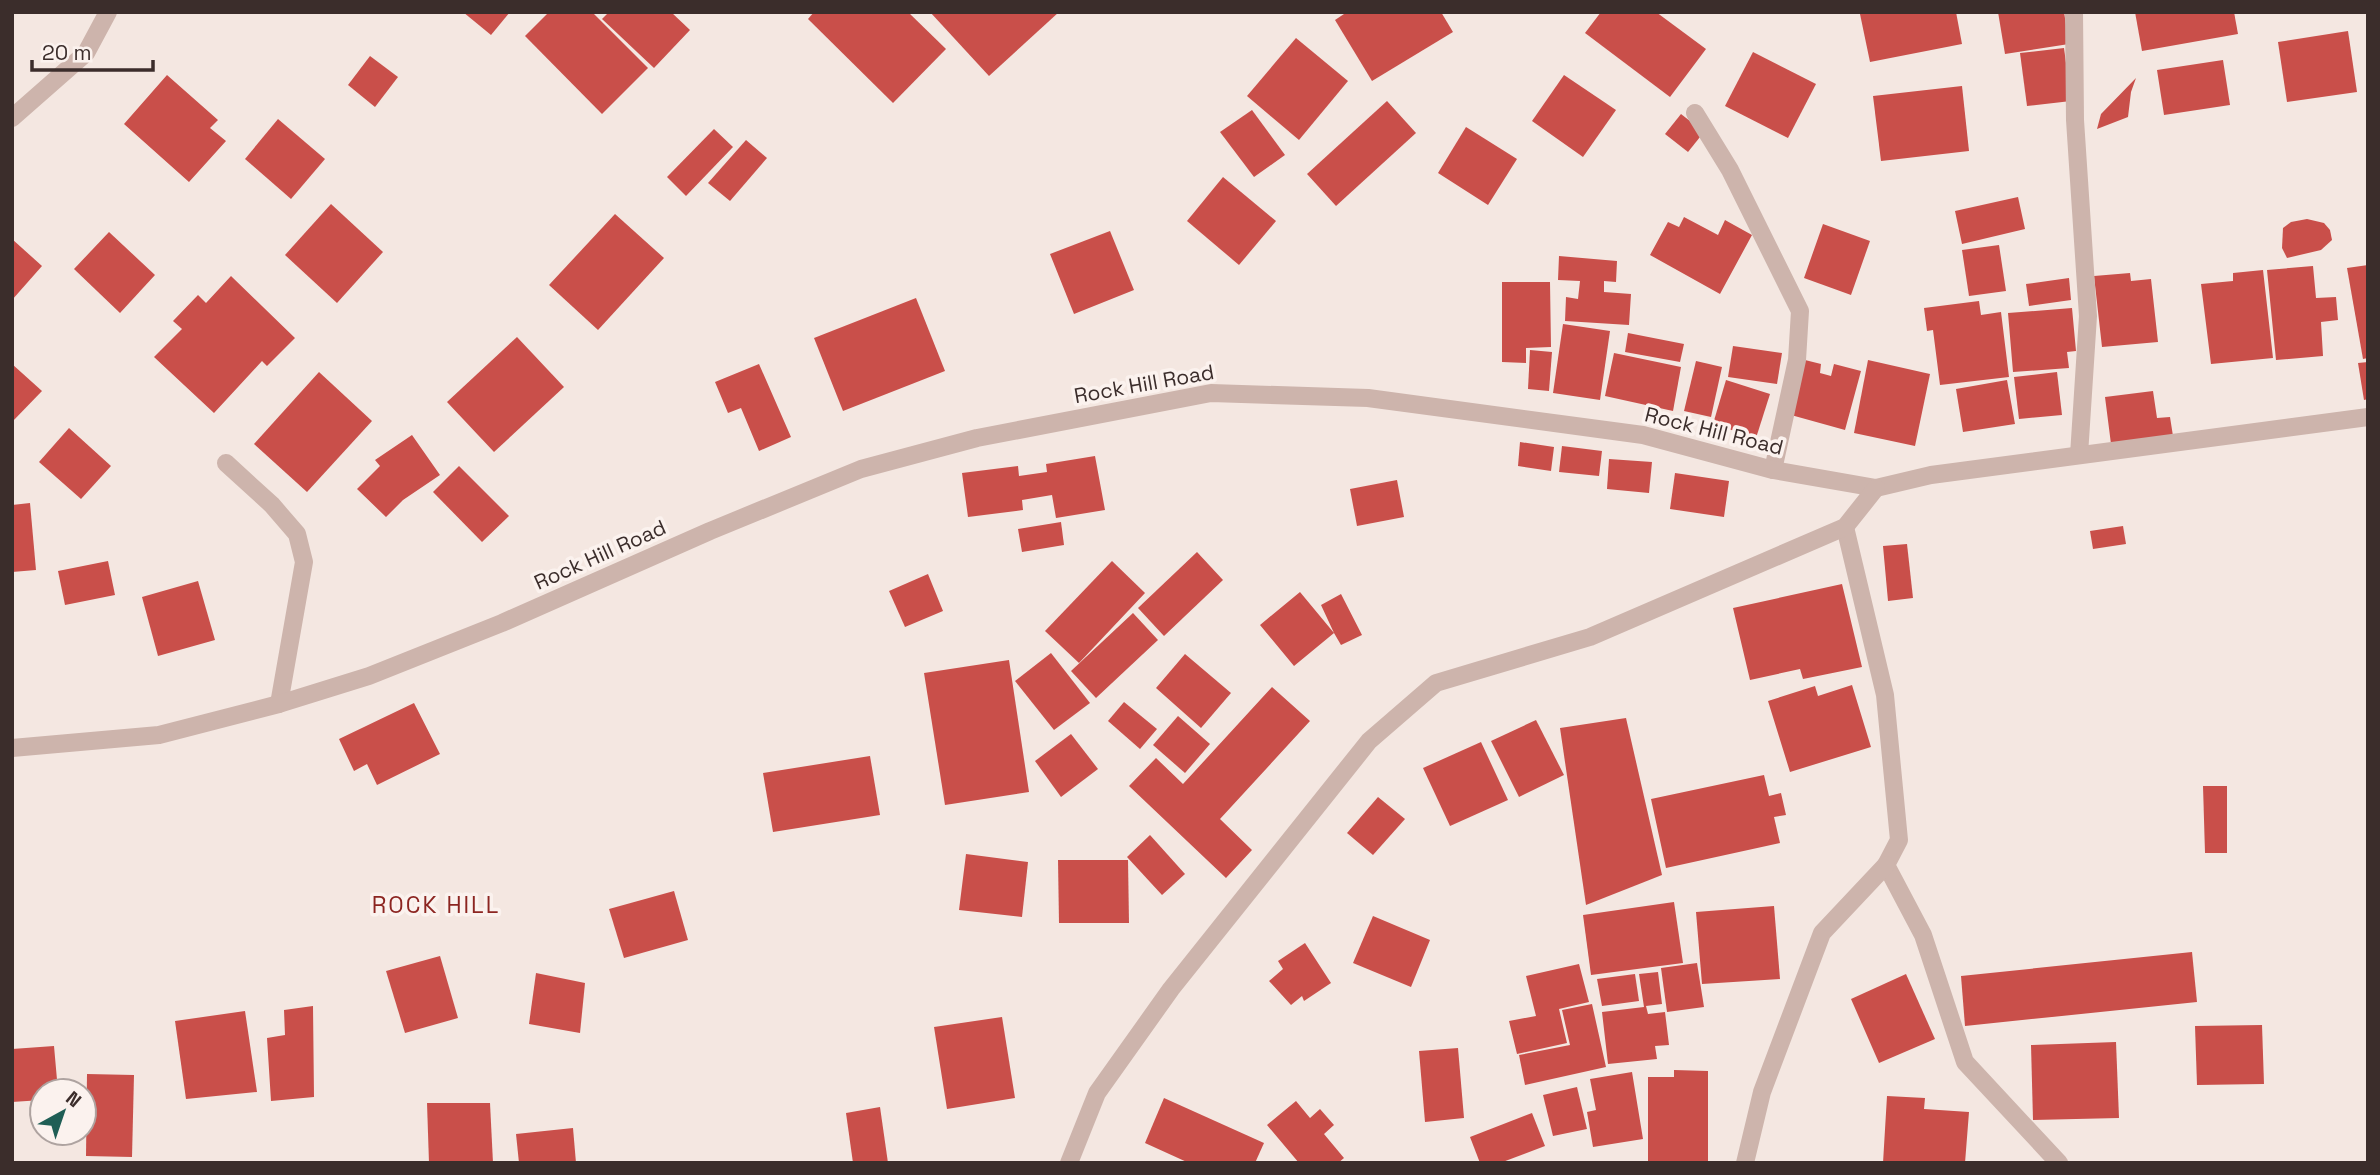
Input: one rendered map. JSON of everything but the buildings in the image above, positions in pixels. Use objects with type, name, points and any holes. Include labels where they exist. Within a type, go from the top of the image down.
[{"type":"street","points":[[12,118],[86,53],[107,12]]},
{"type":"street","points":[[2074,12],[2075,120],[2088,316],[2079,455]]},
{"type":"street","points":[[1695,113],[1730,170],[1800,311],[1797,360],[1773,470]]},
{"type":"street","name":"Rock Hill Road","points":[[12,748],[159,735],[279,704],[369,676],[502,623],[710,531],[862,469],[977,438],[1211,393],[1368,398],[1643,435],[1773,470],[1876,488],[1931,475],[2368,416]]},
{"type":"street","points":[[226,463],[272,505],[297,534],[304,562],[279,704]]},
{"type":"street","points":[[1069,1163],[1097,1093],[1171,989],[1369,741],[1436,683],[1590,637],[1844,527],[1876,488]]},
{"type":"street","points":[[1745,1163],[1762,1092],[1822,933],[1886,865],[1899,840],[1885,695],[1844,527]]},
{"type":"street","points":[[1886,865],[1923,935],[1965,1062],[2059,1163]]},
{"type":"district","name":"ROCK HILL","points":[[436,905]]}]
